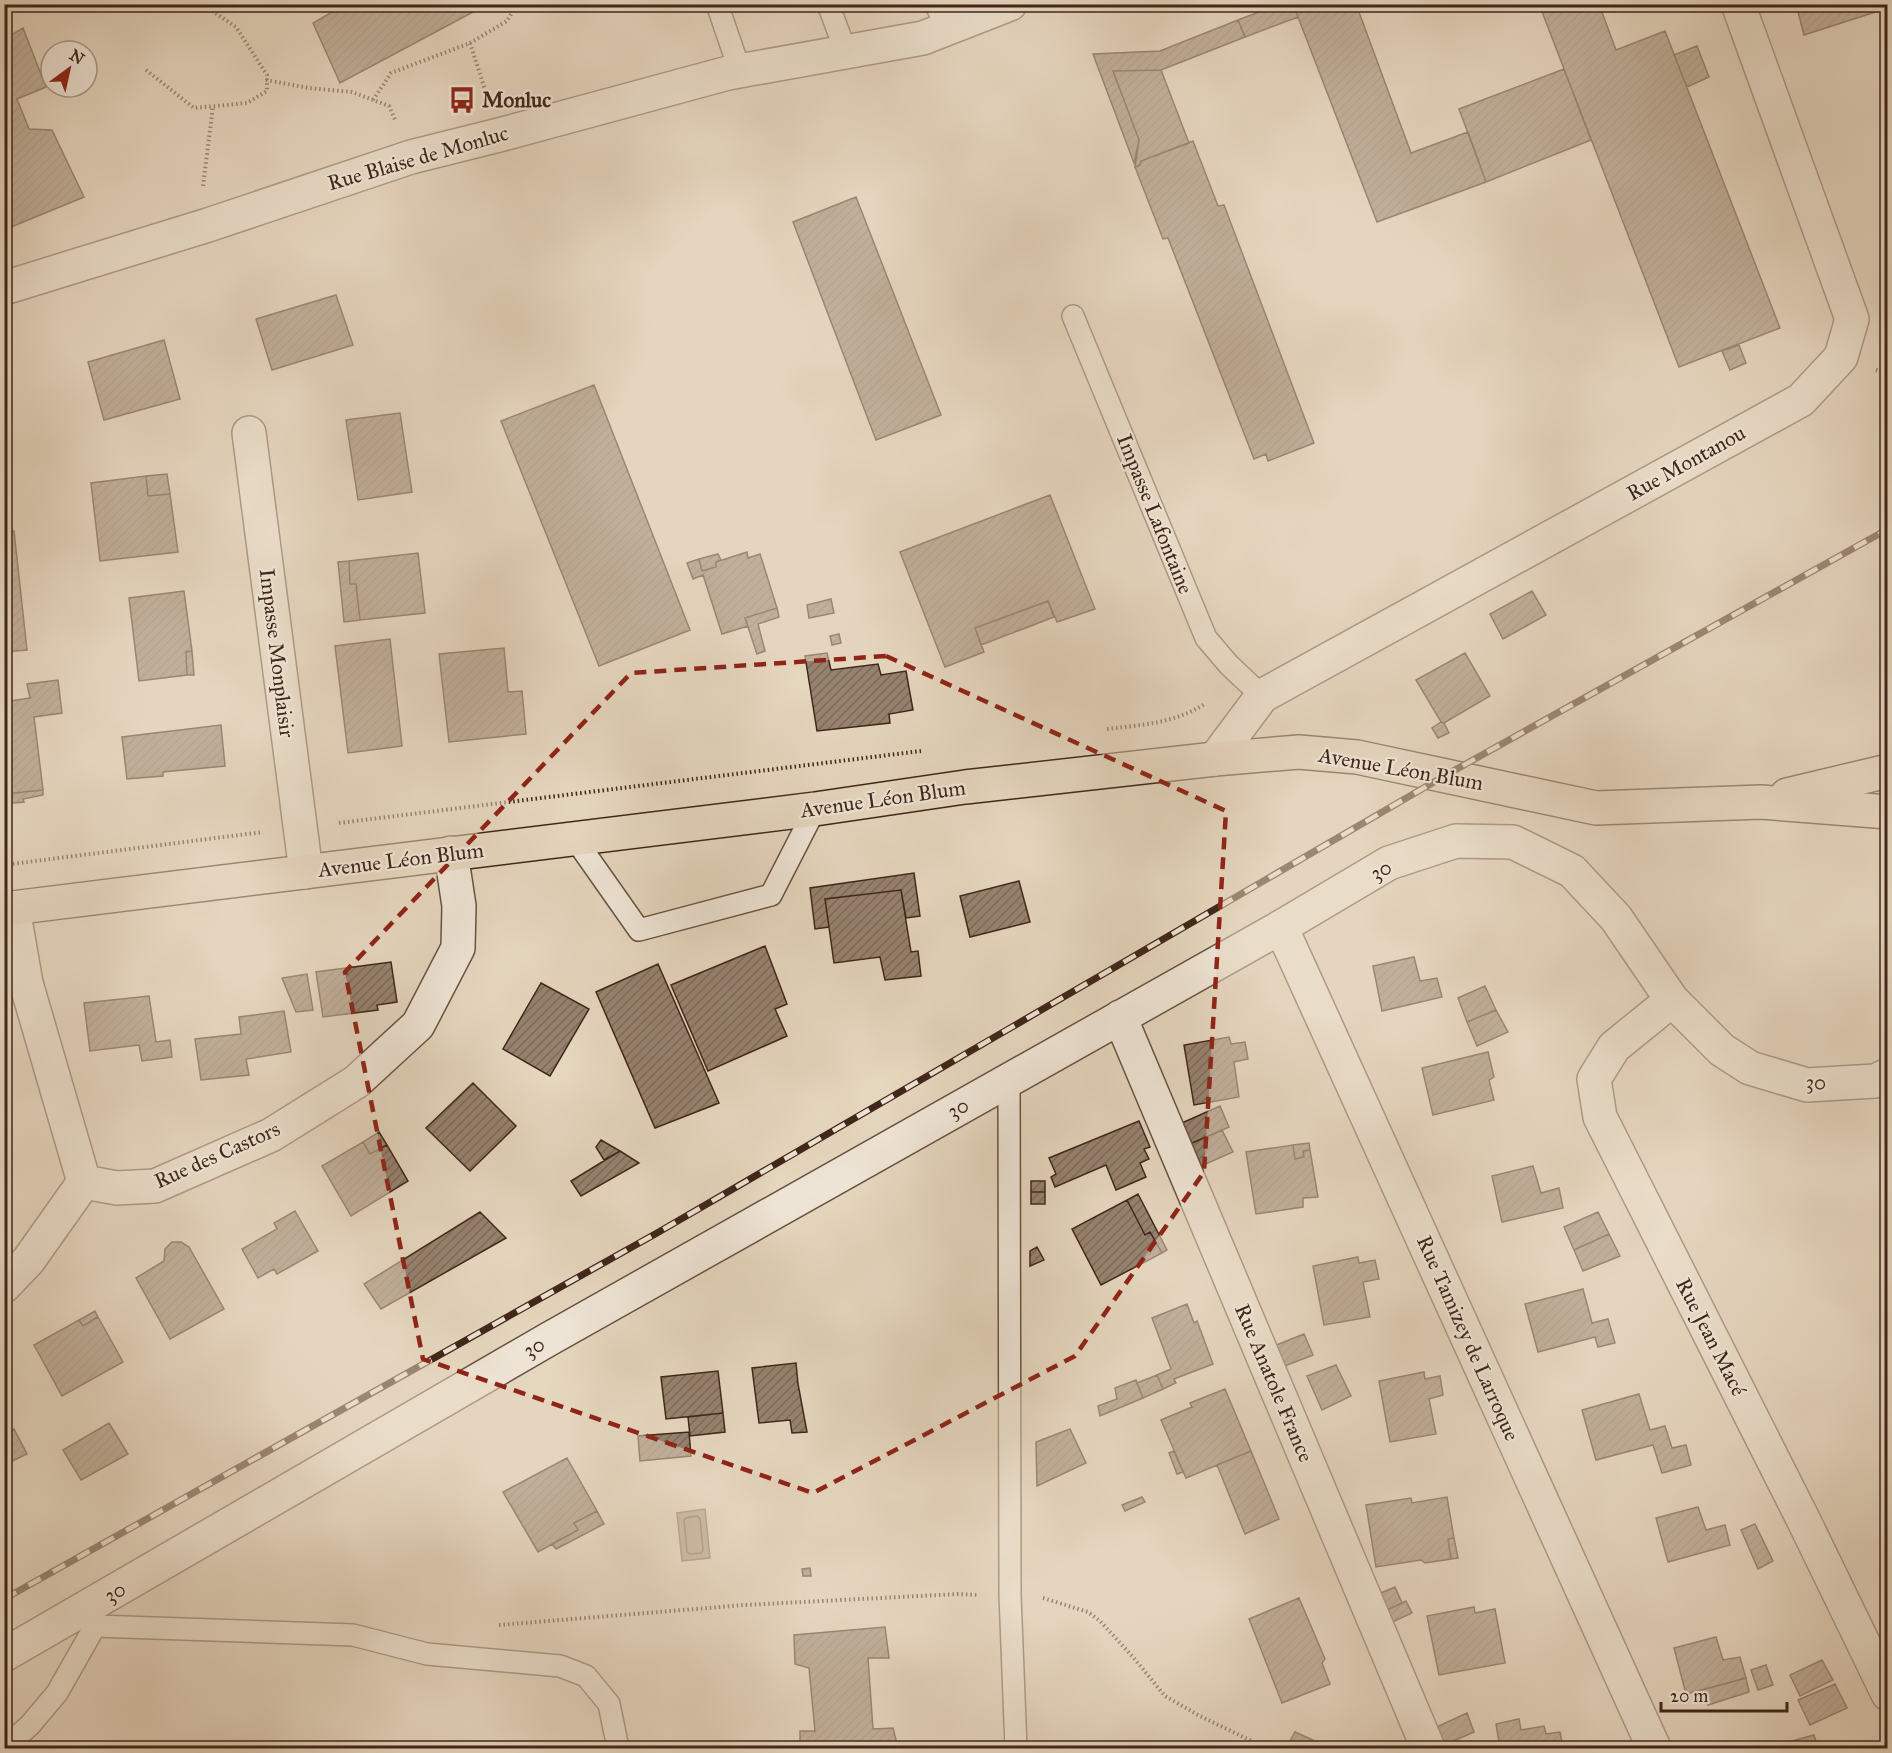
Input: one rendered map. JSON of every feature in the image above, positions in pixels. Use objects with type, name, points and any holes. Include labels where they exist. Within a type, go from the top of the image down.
[{"type":"main road","name":"Avenue Léon Blum","points":[[9,908],[815,809],[965,787],[1299,752],[1357,757],[1596,808],[1761,802],[1887,813]]},
{"type":"main road","name":"Avenue Léon Blum","points":[[1761,802],[1887,771]]},
{"type":"street","name":"Rue Blaise de Monluc","points":[[4,288],[208,225],[411,157],[740,71],[923,38],[941,17],[1010,4]]},
{"type":"street","name":"Rue Montanou","points":[[1215,759],[1253,687],[1801,400],[1841,357],[1852,319],[1738,4]]},
{"type":"street","name":"Impasse Monplaisir","points":[[249,433],[306,872]]},
{"type":"street","name":"30","points":[[4,1655],[92,1617],[560,1333],[1281,927],[1389,863],[1456,841],[1513,842],[1572,871],[1616,918],[1672,1000],[1722,1050],[1750,1068],[1807,1085],[1875,1081],[1887,1075]]},
{"type":"street","name":"Rue des Castors","points":[[84,1182],[117,1188],[154,1186],[271,1135],[356,1082],[418,1025],[458,948],[459,906],[451,854]]},
{"type":"street","points":[[4,1286],[28,1261],[84,1182],[26,983],[9,908]]},
{"type":"street","name":"Rue Tamizey de Larroque","points":[[1281,927],[1654,1749]]},
{"type":"street","name":"Rue Jean Macé","points":[[1672,1000],[1614,1047],[1594,1079],[1600,1117],[1798,1509],[1887,1694]]},
{"type":"street","name":"Rue Anatole France","points":[[1120,1017],[1428,1749]]},
{"type":"lane","points":[[717,4],[740,71]]},
{"type":"lane","points":[[828,4],[846,52]]},
{"type":"lane","name":"Impasse Lafontaine","points":[[1073,316],[1206,638],[1229,665],[1253,687]]},
{"type":"lane","points":[[575,839],[639,930],[771,895],[815,809]]},
{"type":"lane","points":[[1009,1080],[1010,1595],[1016,1749]]},
{"type":"lane","points":[[4,1748],[30,1725],[57,1693],[92,1617],[353,1635],[427,1654],[560,1666],[586,1676],[609,1704],[618,1749]]},
{"type":"path","points":[[76,4],[100,8],[121,4]]},
{"type":"path","points":[[146,70],[194,108],[247,103],[267,91],[267,75],[236,27],[202,4]]},
{"type":"path","points":[[374,100],[392,73],[470,43],[507,21],[517,4]]},
{"type":"path","points":[[470,43],[499,135]]},
{"type":"path","points":[[266,80],[309,88],[352,92],[388,106],[411,157]]},
{"type":"path","points":[[208,225],[201,202],[213,106]]},
{"type":"path","points":[[1102,730],[1159,723],[1253,687]]},
{"type":"path","points":[[337,823],[927,751]]},
{"type":"path","points":[[4,865],[266,831]]},
{"type":"path","points":[[497,1626],[744,1605],[958,1594],[1029,1594],[1088,1612],[1133,1657],[1165,1696],[1266,1749]]},
{"type":"highlighted area","points":[[886,656],[1226,811],[1204,1172],[1075,1356],[813,1493],[423,1359],[345,972],[631,673]]},
{"type":"water","points":[[705,1509],[710,1558],[682,1561],[677,1513]]},
{"type":"building","points":[[346,4],[488,4],[340,83],[313,23]]},
{"type":"building","points":[[1280,4],[1293,4],[1298,17],[1245,37],[1238,20]]},
{"type":"building","points":[[1293,4],[1356,4],[1411,153],[1468,132],[1486,182],[1377,222]]},
{"type":"building","points":[[1539,4],[1599,4],[1616,50],[1665,31],[1780,328],[1679,367]]},
{"type":"building","points":[[1796,4],[1883,4],[1885,9],[1804,35]]},
{"type":"building","points":[[1238,20],[1245,37],[1161,70],[1113,71],[1139,140],[1134,163],[1093,54],[1160,51]]},
{"type":"building","points":[[23,28],[39,69],[39,90],[17,99],[29,129],[52,130],[84,197],[4,230],[4,39]]},
{"type":"building","points":[[1697,46],[1709,77],[1687,87],[1674,55]]},
{"type":"building","points":[[1564,69],[1591,140],[1486,182],[1459,109]]},
{"type":"building","points":[[1161,70],[1189,143],[1141,161],[1140,165],[1135,167],[1139,140],[1113,71]]},
{"type":"building","points":[[1193,141],[1218,206],[1224,205],[1314,443],[1268,461],[1266,454],[1254,459],[1168,238],[1163,239],[1135,167],[1140,165],[1141,161]]},
{"type":"building","points":[[856,197],[941,415],[876,440],[793,222]]},
{"type":"building","points":[[336,295],[353,345],[272,370],[256,319]]},
{"type":"building","points":[[164,340],[180,399],[104,420],[88,362]]},
{"type":"building","points":[[1739,345],[1746,363],[1730,370],[1722,351]]},
{"type":"building","points":[[594,385],[690,630],[599,666],[501,421]]},
{"type":"building","points":[[400,413],[412,492],[358,500],[346,420]]},
{"type":"building","points":[[167,474],[170,494],[148,496],[146,476]]},
{"type":"building","points":[[146,476],[148,496],[170,494],[178,552],[100,561],[91,483]]},
{"type":"building","points":[[1050,495],[1095,609],[1057,622],[1048,601],[975,628],[984,652],[945,667],[900,552]]},
{"type":"building","points":[[14,531],[27,650],[4,652],[4,532]]},
{"type":"building","points":[[747,552],[748,558],[760,554],[777,608],[745,618],[748,626],[722,634],[703,575],[693,579],[687,563],[699,559],[702,571],[716,567],[716,562]]},
{"type":"building","points":[[418,553],[425,613],[360,620],[356,584],[350,584],[349,561]]},
{"type":"building","points":[[718,554],[721,560],[716,562],[716,567],[702,571],[699,559]]},
{"type":"building","points":[[349,561],[350,584],[356,584],[360,620],[344,622],[338,562]]},
{"type":"building","points":[[184,591],[192,651],[186,652],[187,675],[139,681],[129,598]]},
{"type":"building","points":[[1532,591],[1546,615],[1503,639],[1490,614]]},
{"type":"building","points":[[831,599],[834,613],[809,618],[807,605]]},
{"type":"building","points":[[1048,601],[1054,617],[981,645],[975,628]]},
{"type":"building","points":[[777,608],[779,617],[758,624],[765,651],[757,654],[745,618]]},
{"type":"building","points":[[839,634],[841,643],[832,645],[830,636]]},
{"type":"building","points":[[390,639],[402,746],[348,753],[335,646]]},
{"type":"building","points":[[504,648],[508,692],[522,691],[526,734],[449,742],[439,654]]},
{"type":"building","points":[[192,651],[194,675],[187,675],[186,652]]},
{"type":"building","points":[[827,653],[831,670],[878,664],[881,675],[906,671],[913,710],[889,714],[890,723],[817,731],[805,656]]},
{"type":"building","points":[[1465,653],[1490,696],[1444,723],[1441,722],[1416,680]]},
{"type":"building","points":[[58,680],[62,713],[34,717],[43,790],[4,794],[4,702],[30,698],[27,684]]},
{"type":"building","points":[[1441,722],[1444,723],[1449,733],[1438,738],[1432,728]]},
{"type":"building","points":[[221,725],[225,766],[163,772],[163,776],[127,779],[122,737]]},
{"type":"building","points":[[43,790],[43,795],[23,799],[24,802],[4,804],[4,794]]},
{"type":"building","points":[[914,873],[920,916],[906,918],[901,890],[825,899],[829,927],[815,929],[810,888]]},
{"type":"building","points":[[1019,881],[1030,922],[970,937],[960,896]]},
{"type":"building","points":[[901,890],[911,952],[918,951],[921,976],[885,980],[880,957],[834,963],[825,899]]},
{"type":"building","points":[[765,946],[787,1004],[775,1009],[787,1036],[708,1071],[671,985]]},
{"type":"building","points":[[1414,957],[1420,981],[1437,978],[1442,997],[1382,1011],[1373,966]]},
{"type":"building","points":[[391,962],[397,1002],[377,1005],[378,1010],[323,1017],[316,972]]},
{"type":"building","points":[[658,964],[719,1103],[655,1128],[596,992]]},
{"type":"building","points":[[307,974],[313,1010],[296,1012],[282,978]]},
{"type":"building","points":[[541,983],[589,1009],[550,1076],[503,1049]]},
{"type":"building","points":[[1485,986],[1496,1010],[1467,1022],[1458,998]]},
{"type":"building","points":[[149,996],[156,1042],[170,1040],[172,1057],[142,1061],[139,1045],[90,1051],[84,1003]]},
{"type":"building","points":[[1496,1010],[1508,1032],[1477,1046],[1467,1022]]},
{"type":"building","points":[[284,1011],[291,1052],[246,1059],[249,1075],[201,1080],[195,1039],[241,1034],[239,1017]]},
{"type":"building","points":[[1229,1037],[1231,1044],[1245,1042],[1248,1059],[1234,1062],[1239,1097],[1194,1105],[1184,1045]]},
{"type":"building","points":[[1488,1052],[1494,1077],[1489,1080],[1494,1100],[1433,1115],[1422,1068]]},
{"type":"building","points":[[473,1083],[516,1126],[470,1171],[426,1128]]},
{"type":"building","points":[[1220,1106],[1229,1127],[1190,1144],[1182,1123]]},
{"type":"building","points":[[1139,1121],[1150,1147],[1144,1149],[1149,1159],[1140,1163],[1146,1177],[1116,1190],[1106,1165],[1055,1187],[1051,1177],[1056,1174],[1049,1158]]},
{"type":"building","points":[[1222,1130],[1233,1152],[1199,1167],[1190,1144]]},
{"type":"building","points":[[379,1132],[387,1145],[370,1154],[363,1142]]},
{"type":"building","points":[[601,1140],[620,1151],[604,1160],[596,1147]]},
{"type":"building","points":[[363,1142],[370,1154],[387,1145],[408,1181],[351,1216],[322,1166]]},
{"type":"building","points":[[1309,1143],[1310,1150],[1303,1151],[1304,1157],[1295,1159],[1293,1145]]},
{"type":"building","points":[[1293,1145],[1295,1159],[1304,1157],[1303,1151],[1310,1150],[1318,1197],[1303,1198],[1303,1207],[1256,1214],[1246,1152]]},
{"type":"building","points":[[620,1151],[639,1163],[581,1196],[571,1181]]},
{"type":"building","points":[[1533,1166],[1541,1193],[1559,1188],[1563,1208],[1502,1222],[1492,1176]]},
{"type":"building","points":[[1031,1181],[1045,1181],[1045,1192],[1031,1192]]},
{"type":"building","points":[[1031,1192],[1045,1192],[1045,1204],[1031,1204]]},
{"type":"building","points":[[1138,1194],[1167,1250],[1162,1253],[1150,1232],[1145,1235],[1127,1200]]},
{"type":"building","points":[[1127,1200],[1145,1235],[1150,1232],[1162,1253],[1101,1285],[1072,1229]]},
{"type":"building","points":[[295,1211],[318,1251],[277,1274],[274,1269],[258,1278],[242,1249],[277,1229],[274,1223]]},
{"type":"building","points":[[480,1212],[506,1238],[381,1309],[364,1284]]},
{"type":"building","points":[[1598,1212],[1609,1234],[1574,1250],[1564,1227]]},
{"type":"building","points":[[1609,1234],[1620,1256],[1583,1271],[1574,1250]]},
{"type":"building","points":[[172,1242],[181,1242],[189,1247],[224,1309],[170,1339],[136,1278],[164,1261],[165,1249]]},
{"type":"building","points":[[1037,1247],[1044,1260],[1030,1266],[1030,1251]]},
{"type":"building","points":[[1358,1257],[1359,1263],[1375,1260],[1379,1279],[1363,1282],[1370,1317],[1324,1325],[1313,1266]]},
{"type":"building","points":[[1583,1289],[1592,1323],[1608,1319],[1615,1343],[1598,1347],[1595,1337],[1538,1352],[1525,1304]]},
{"type":"building","points":[[1187,1304],[1194,1323],[1197,1321],[1213,1364],[1174,1379],[1176,1383],[1163,1389],[1157,1375],[1171,1369],[1152,1318]]},
{"type":"building","points":[[95,1311],[98,1317],[83,1326],[79,1320]]},
{"type":"building","points":[[98,1317],[123,1362],[62,1396],[34,1345],[79,1320],[83,1326]]},
{"type":"building","points":[[1304,1334],[1313,1355],[1282,1367],[1274,1346]]},
{"type":"building","points":[[796,1363],[807,1432],[792,1433],[790,1420],[759,1423],[752,1368]]},
{"type":"building","points":[[1336,1365],[1351,1396],[1322,1410],[1307,1376]]},
{"type":"building","points":[[718,1371],[723,1413],[666,1419],[661,1377]]},
{"type":"building","points":[[1424,1372],[1425,1379],[1440,1376],[1443,1395],[1429,1399],[1436,1434],[1390,1442],[1379,1381]]},
{"type":"building","points":[[1157,1375],[1163,1389],[1143,1398],[1137,1383]]},
{"type":"building","points":[[1136,1380],[1143,1398],[1100,1416],[1098,1406],[1117,1399],[1115,1388]]},
{"type":"building","points":[[1225,1389],[1251,1451],[1186,1478],[1161,1420],[1192,1407],[1190,1403]]},
{"type":"building","points":[[1639,1394],[1650,1430],[1665,1426],[1672,1448],[1686,1445],[1691,1465],[1662,1473],[1653,1445],[1596,1460],[1582,1410]]},
{"type":"building","points":[[723,1413],[725,1432],[690,1436],[688,1417]]},
{"type":"building","points":[[4,1422],[9,1432],[14,1429],[27,1454],[4,1465]]},
{"type":"building","points":[[109,1423],[128,1454],[81,1480],[63,1450]]},
{"type":"building","points":[[1070,1429],[1086,1463],[1037,1486],[1036,1442]]},
{"type":"building","points":[[689,1432],[691,1456],[640,1461],[638,1436]]},
{"type":"building","points":[[1174,1451],[1183,1472],[1177,1474],[1169,1453]]},
{"type":"building","points":[[1251,1451],[1279,1519],[1245,1534],[1217,1465]]},
{"type":"building","points":[[567,1458],[597,1511],[574,1523],[578,1530],[538,1552],[503,1492]]},
{"type":"building","points":[[1142,1497],[1145,1502],[1125,1511],[1122,1505]]},
{"type":"building","points":[[1447,1497],[1454,1538],[1448,1539],[1451,1559],[1425,1563],[1421,1560],[1376,1567],[1366,1505],[1411,1498],[1412,1503]]},
{"type":"building","points":[[1698,1507],[1706,1530],[1725,1525],[1730,1545],[1668,1562],[1656,1518]]},
{"type":"building","points":[[597,1511],[604,1524],[556,1549],[552,1544],[578,1530],[574,1523]]},
{"type":"building","points":[[1755,1524],[1773,1561],[1758,1569],[1741,1530]]},
{"type":"building","points":[[1454,1538],[1458,1558],[1451,1559],[1448,1539]]},
{"type":"building","points":[[810,1568],[811,1576],[803,1576],[802,1569]]},
{"type":"building","points":[[1395,1587],[1402,1603],[1383,1612],[1376,1595]]},
{"type":"building","points":[[1299,1598],[1325,1659],[1322,1663],[1330,1684],[1282,1703],[1249,1619]]},
{"type":"building","points":[[1406,1601],[1412,1613],[1388,1624],[1383,1612]]},
{"type":"building","points":[[1474,1607],[1475,1613],[1495,1609],[1505,1663],[1439,1675],[1427,1616]]},
{"type":"building","points":[[885,1627],[889,1658],[868,1658],[873,1729],[893,1728],[898,1748],[800,1748],[800,1731],[815,1731],[809,1668],[795,1664],[794,1635]]},
{"type":"building","points":[[1716,1637],[1723,1660],[1740,1657],[1746,1678],[1686,1694],[1674,1648]]},
{"type":"building","points":[[1822,1660],[1833,1680],[1800,1696],[1790,1675]]},
{"type":"building","points":[[1766,1665],[1773,1685],[1758,1690],[1751,1670]]},
{"type":"building","points":[[1746,1678],[1749,1692],[1708,1705],[1702,1690]]},
{"type":"building","points":[[1835,1684],[1847,1708],[1810,1725],[1798,1700]]},
{"type":"building","points":[[1467,1713],[1474,1732],[1440,1747],[1432,1729]]},
{"type":"building","points":[[1519,1719],[1521,1730],[1544,1726],[1546,1734],[1560,1732],[1563,1748],[1500,1748],[1496,1724]]},
{"type":"building","points":[[1295,1732],[1328,1747],[1286,1748]]},
{"type":"building","points":[[1814,1735],[1818,1748],[1766,1748]]},
{"type":"building","points":[[380,1742],[381,1748],[312,1748],[312,1746]]},
{"type":"railway","points":[[4,1599],[657,1233],[1446,775],[1888,529]]},
{"type":"place","name":"Monluc","points":[[462,100]]}]
